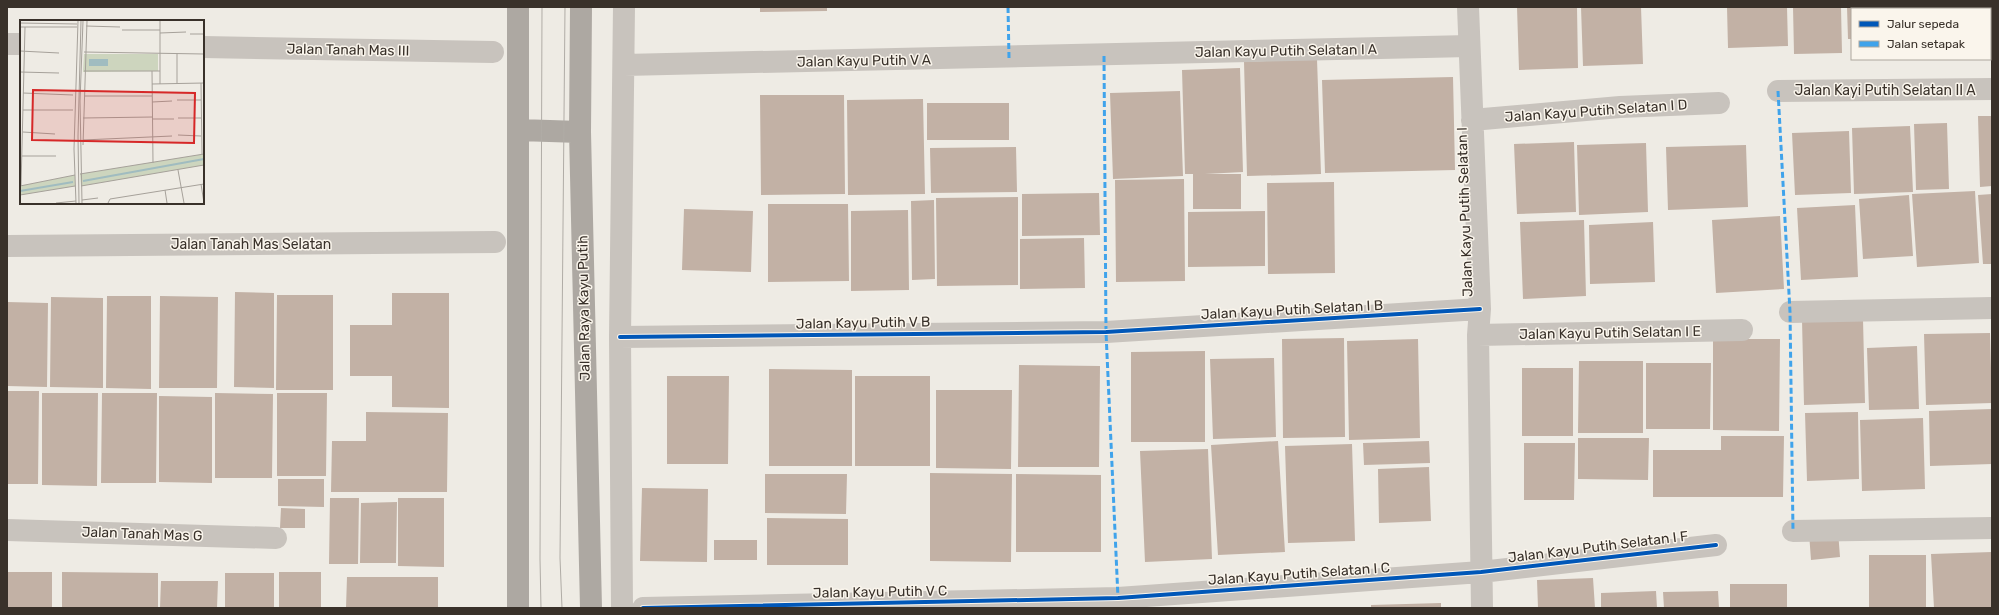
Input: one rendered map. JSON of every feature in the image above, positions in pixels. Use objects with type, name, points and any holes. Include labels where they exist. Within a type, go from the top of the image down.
[{"type":"main road","points":[[518,7],[518,608]]},
{"type":"main road","name":"Jalan Raya Kayu Putih","points":[[581,7],[580,132],[591,608]]},
{"type":"main road","points":[[519,130],[580,132]]},
{"type":"street","points":[[622,608],[620,337],[624,7]]},
{"type":"street","name":"Jalan Kayu Putih Selatan I","points":[[1468,7],[1480,309],[1478,335],[1482,608]]},
{"type":"street","points":[[7,44],[20,44]]},
{"type":"street","name":"Jalan Kayu Putih Selatan I A","points":[[1104,56],[1469,46]]},
{"type":"street","name":"Jalan Tanah Mas III","points":[[204,47],[493,52]]},
{"type":"street","name":"Jalan Kayu Putih V A","points":[[624,65],[1104,56]]},
{"type":"street","name":"Jalan Kayi Putih Selatan II A","points":[[1778,91],[1992,89]]},
{"type":"street","name":"Jalan Kayu Putih Selatan I D","points":[[1472,120],[1620,107],[1719,103]]},
{"type":"street","name":"Jalan Tanah Mas Selatan","points":[[7,246],[495,242]]},
{"type":"street","points":[[1790,312],[1992,308]]},
{"type":"street","name":"Jalan Kayu Putih Selatan I B","points":[[1106,332],[1480,309]]},
{"type":"street","name":"Jalan Kayu Putih Selatan I E","points":[[1478,335],[1742,330]]},
{"type":"street","name":"Jalan Kayu Putih V B","points":[[620,337],[1106,332]]},
{"type":"street","points":[[1792,531],[1992,528]]},
{"type":"street","name":"Jalan Tanah Mas G","points":[[7,530],[276,538]]},
{"type":"street","name":"Jalan Kayu Putih Selatan I F","points":[[1481,572],[1716,545]]},
{"type":"street","name":"Jalan Kayu Putih Selatan I C","points":[[1118,598],[1481,572]]},
{"type":"street","name":"Jalan Kayu Putih V C","points":[[643,608],[1118,598]]},
{"type":"building","points":[[760,7],[827,7],[827,11],[760,12]]},
{"type":"building","points":[[1517,7],[1577,7],[1578,68],[1519,70]]},
{"type":"building","points":[[1581,7],[1641,7],[1643,64],[1583,66]]},
{"type":"building","points":[[1727,7],[1787,7],[1788,46],[1728,48]]},
{"type":"building","points":[[1793,7],[1841,7],[1842,53],[1794,54]]},
{"type":"building","points":[[1847,7],[1901,7],[1851,8],[1851,39],[1848,39]]},
{"type":"building","points":[[1992,7],[1992,36],[1991,8],[1962,8]]},
{"type":"building","points":[[1317,59],[1321,174],[1247,176],[1244,62]]},
{"type":"building","points":[[1240,68],[1243,172],[1205,174],[1241,174],[1241,209],[1193,209],[1193,174],[1185,174],[1182,70]]},
{"type":"building","points":[[1453,77],[1455,170],[1325,173],[1322,80]]},
{"type":"building","points":[[1180,91],[1183,176],[1113,179],[1110,93]]},
{"type":"building","points":[[760,95],[844,95],[845,194],[761,195]]},
{"type":"building","points":[[923,99],[925,194],[848,195],[847,100]]},
{"type":"building","points":[[927,103],[1009,103],[1009,140],[927,140]]},
{"type":"building","points":[[1978,116],[1992,116],[1992,186],[1980,187]]},
{"type":"building","points":[[1947,123],[1949,189],[1916,190],[1914,124]]},
{"type":"building","points":[[1910,126],[1913,192],[1854,194],[1852,128]]},
{"type":"building","points":[[1849,131],[1851,193],[1795,195],[1792,133]]},
{"type":"building","points":[[1574,142],[1576,212],[1517,214],[1514,144]]},
{"type":"building","points":[[1646,143],[1648,212],[1579,215],[1577,145]]},
{"type":"building","points":[[1746,145],[1748,207],[1668,210],[1666,147]]},
{"type":"building","points":[[1016,147],[1017,192],[931,193],[930,148]]},
{"type":"building","points":[[1184,179],[1185,281],[1116,282],[1115,180]]},
{"type":"building","points":[[1334,182],[1335,273],[1268,274],[1267,183]]},
{"type":"building","points":[[1975,191],[1979,263],[1917,267],[1912,194]]},
{"type":"building","points":[[1099,193],[1100,235],[1022,236],[1022,194]]},
{"type":"building","points":[[1992,194],[1992,264],[1983,264],[1978,195]]},
{"type":"building","points":[[1909,195],[1913,256],[1863,259],[1859,199]]},
{"type":"building","points":[[1018,197],[1018,285],[937,286],[936,198]]},
{"type":"building","points":[[934,200],[935,279],[912,280],[911,201]]},
{"type":"building","points":[[768,204],[848,204],[849,281],[768,282]]},
{"type":"building","points":[[1855,205],[1858,277],[1801,280],[1797,208]]},
{"type":"building","points":[[684,209],[753,211],[751,272],[682,270]]},
{"type":"building","points":[[908,210],[909,290],[851,291],[851,211]]},
{"type":"building","points":[[1265,211],[1265,266],[1188,267],[1188,212]]},
{"type":"building","points":[[1780,216],[1784,289],[1716,293],[1712,220]]},
{"type":"building","points":[[1584,220],[1586,296],[1523,299],[1520,222]]},
{"type":"building","points":[[1653,222],[1655,282],[1590,284],[1589,225]]},
{"type":"building","points":[[1084,238],[1085,288],[1020,289],[1020,239]]},
{"type":"building","points":[[235,292],[274,293],[274,388],[234,387]]},
{"type":"building","points":[[392,293],[449,293],[449,408],[392,407],[392,376],[350,376],[350,325],[392,325]]},
{"type":"building","points":[[277,295],[333,295],[333,390],[276,390]]},
{"type":"building","points":[[107,296],[151,296],[151,389],[106,388]]},
{"type":"building","points":[[160,296],[218,297],[217,388],[159,388]]},
{"type":"building","points":[[51,297],[103,298],[103,388],[50,387]]},
{"type":"building","points":[[7,302],[48,303],[47,387],[7,386]]},
{"type":"building","points":[[1863,319],[1865,403],[1804,405],[1802,320]]},
{"type":"building","points":[[1990,333],[1992,403],[1926,405],[1924,334]]},
{"type":"building","points":[[1344,338],[1345,437],[1283,438],[1282,339]]},
{"type":"building","points":[[1418,339],[1420,438],[1349,440],[1347,341]]},
{"type":"building","points":[[1713,339],[1780,339],[1779,431],[1713,430]]},
{"type":"building","points":[[1917,346],[1919,409],[1869,410],[1867,348]]},
{"type":"building","points":[[1205,351],[1205,442],[1131,442],[1131,352]]},
{"type":"building","points":[[1274,358],[1276,437],[1213,439],[1210,359]]},
{"type":"building","points":[[1579,361],[1643,361],[1643,433],[1578,433]]},
{"type":"building","points":[[1646,363],[1711,363],[1710,429],[1646,429]]},
{"type":"building","points":[[1019,365],[1100,366],[1099,467],[1018,467]]},
{"type":"building","points":[[1522,368],[1573,368],[1573,436],[1522,436]]},
{"type":"building","points":[[769,369],[852,370],[852,466],[769,466]]},
{"type":"building","points":[[667,376],[729,376],[728,464],[667,464]]},
{"type":"building","points":[[855,376],[930,376],[930,466],[855,466]]},
{"type":"building","points":[[936,390],[1012,390],[1011,469],[936,468]]},
{"type":"building","points":[[7,391],[39,391],[38,484],[7,484]]},
{"type":"building","points":[[42,393],[98,393],[97,486],[42,485]]},
{"type":"building","points":[[102,393],[157,393],[156,483],[101,483]]},
{"type":"building","points":[[215,393],[273,394],[272,478],[215,478]]},
{"type":"building","points":[[277,393],[327,393],[326,476],[277,476]]},
{"type":"building","points":[[159,396],[212,397],[212,483],[159,482]]},
{"type":"building","points":[[1992,409],[1992,464],[1930,466],[1929,411]]},
{"type":"building","points":[[366,412],[448,413],[447,492],[331,492],[332,441],[366,441]]},
{"type":"building","points":[[1858,412],[1859,479],[1807,481],[1805,413]]},
{"type":"building","points":[[1923,418],[1925,489],[1862,491],[1860,420]]},
{"type":"building","points":[[1721,436],[1784,436],[1783,497],[1653,497],[1653,450],[1721,450]]},
{"type":"building","points":[[1578,438],[1649,438],[1648,480],[1578,479]]},
{"type":"building","points":[[1278,441],[1285,552],[1218,555],[1211,445]]},
{"type":"building","points":[[1429,441],[1430,463],[1364,465],[1363,443]]},
{"type":"building","points":[[1524,443],[1575,443],[1574,500],[1524,500]]},
{"type":"building","points":[[1352,444],[1355,541],[1288,543],[1285,446]]},
{"type":"building","points":[[1208,449],[1212,559],[1145,562],[1140,451]]},
{"type":"building","points":[[1429,467],[1431,521],[1379,523],[1378,469]]},
{"type":"building","points":[[930,473],[1012,474],[1011,562],[930,561]]},
{"type":"building","points":[[765,474],[847,474],[846,514],[765,513]]},
{"type":"building","points":[[1016,474],[1101,475],[1101,552],[1016,552]]},
{"type":"building","points":[[278,479],[324,479],[324,507],[278,506]]},
{"type":"building","points":[[642,488],[708,489],[707,562],[640,561]]},
{"type":"building","points":[[330,498],[359,498],[358,564],[329,564]]},
{"type":"building","points":[[398,498],[444,498],[444,567],[398,566]]},
{"type":"building","points":[[397,502],[396,563],[360,563],[361,503]]},
{"type":"building","points":[[281,508],[305,509],[305,528],[280,528]]},
{"type":"building","points":[[767,518],[848,519],[848,565],[767,565]]},
{"type":"building","points":[[1838,531],[1840,557],[1811,560],[1809,533]]},
{"type":"building","points":[[714,540],[757,540],[757,560],[714,560]]},
{"type":"building","points":[[1992,552],[1992,608],[1934,608],[1931,554]]},
{"type":"building","points":[[1869,555],[1926,555],[1926,608],[1869,608]]},
{"type":"building","points":[[7,572],[52,572],[52,608],[7,608]]},
{"type":"building","points":[[62,572],[158,573],[158,608],[62,608]]},
{"type":"building","points":[[279,572],[321,572],[321,608],[279,608]]},
{"type":"building","points":[[225,573],[274,573],[274,608],[225,608]]},
{"type":"building","points":[[347,577],[438,577],[438,608],[346,608]]},
{"type":"building","points":[[1593,578],[1595,608],[1538,608],[1537,580]]},
{"type":"building","points":[[161,581],[218,581],[217,608],[160,608]]},
{"type":"building","points":[[1730,584],[1787,584],[1787,608],[1730,608]]},
{"type":"building","points":[[1656,591],[1657,608],[1601,608],[1601,593]]},
{"type":"building","points":[[1718,591],[1719,608],[1664,608],[1663,592]]},
{"type":"building","points":[[1441,603],[1441,608],[1371,608],[1371,605]]},
{"type":"tram line","points":[[541,608],[542,7]]},
{"type":"tram line","points":[[562,608],[560,558],[565,7]]},
{"type":"marked path","points":[[1008,7],[1009,58]]},
{"type":"marked path","points":[[1104,56],[1106,332],[1118,598]]},
{"type":"marked path","points":[[1778,91],[1790,312],[1793,531]]},
{"type":"cycle path","points":[[620,337],[1106,332],[1480,309]]},
{"type":"cycle path","points":[[643,608],[1118,598],[1481,572],[1716,545]]}]
